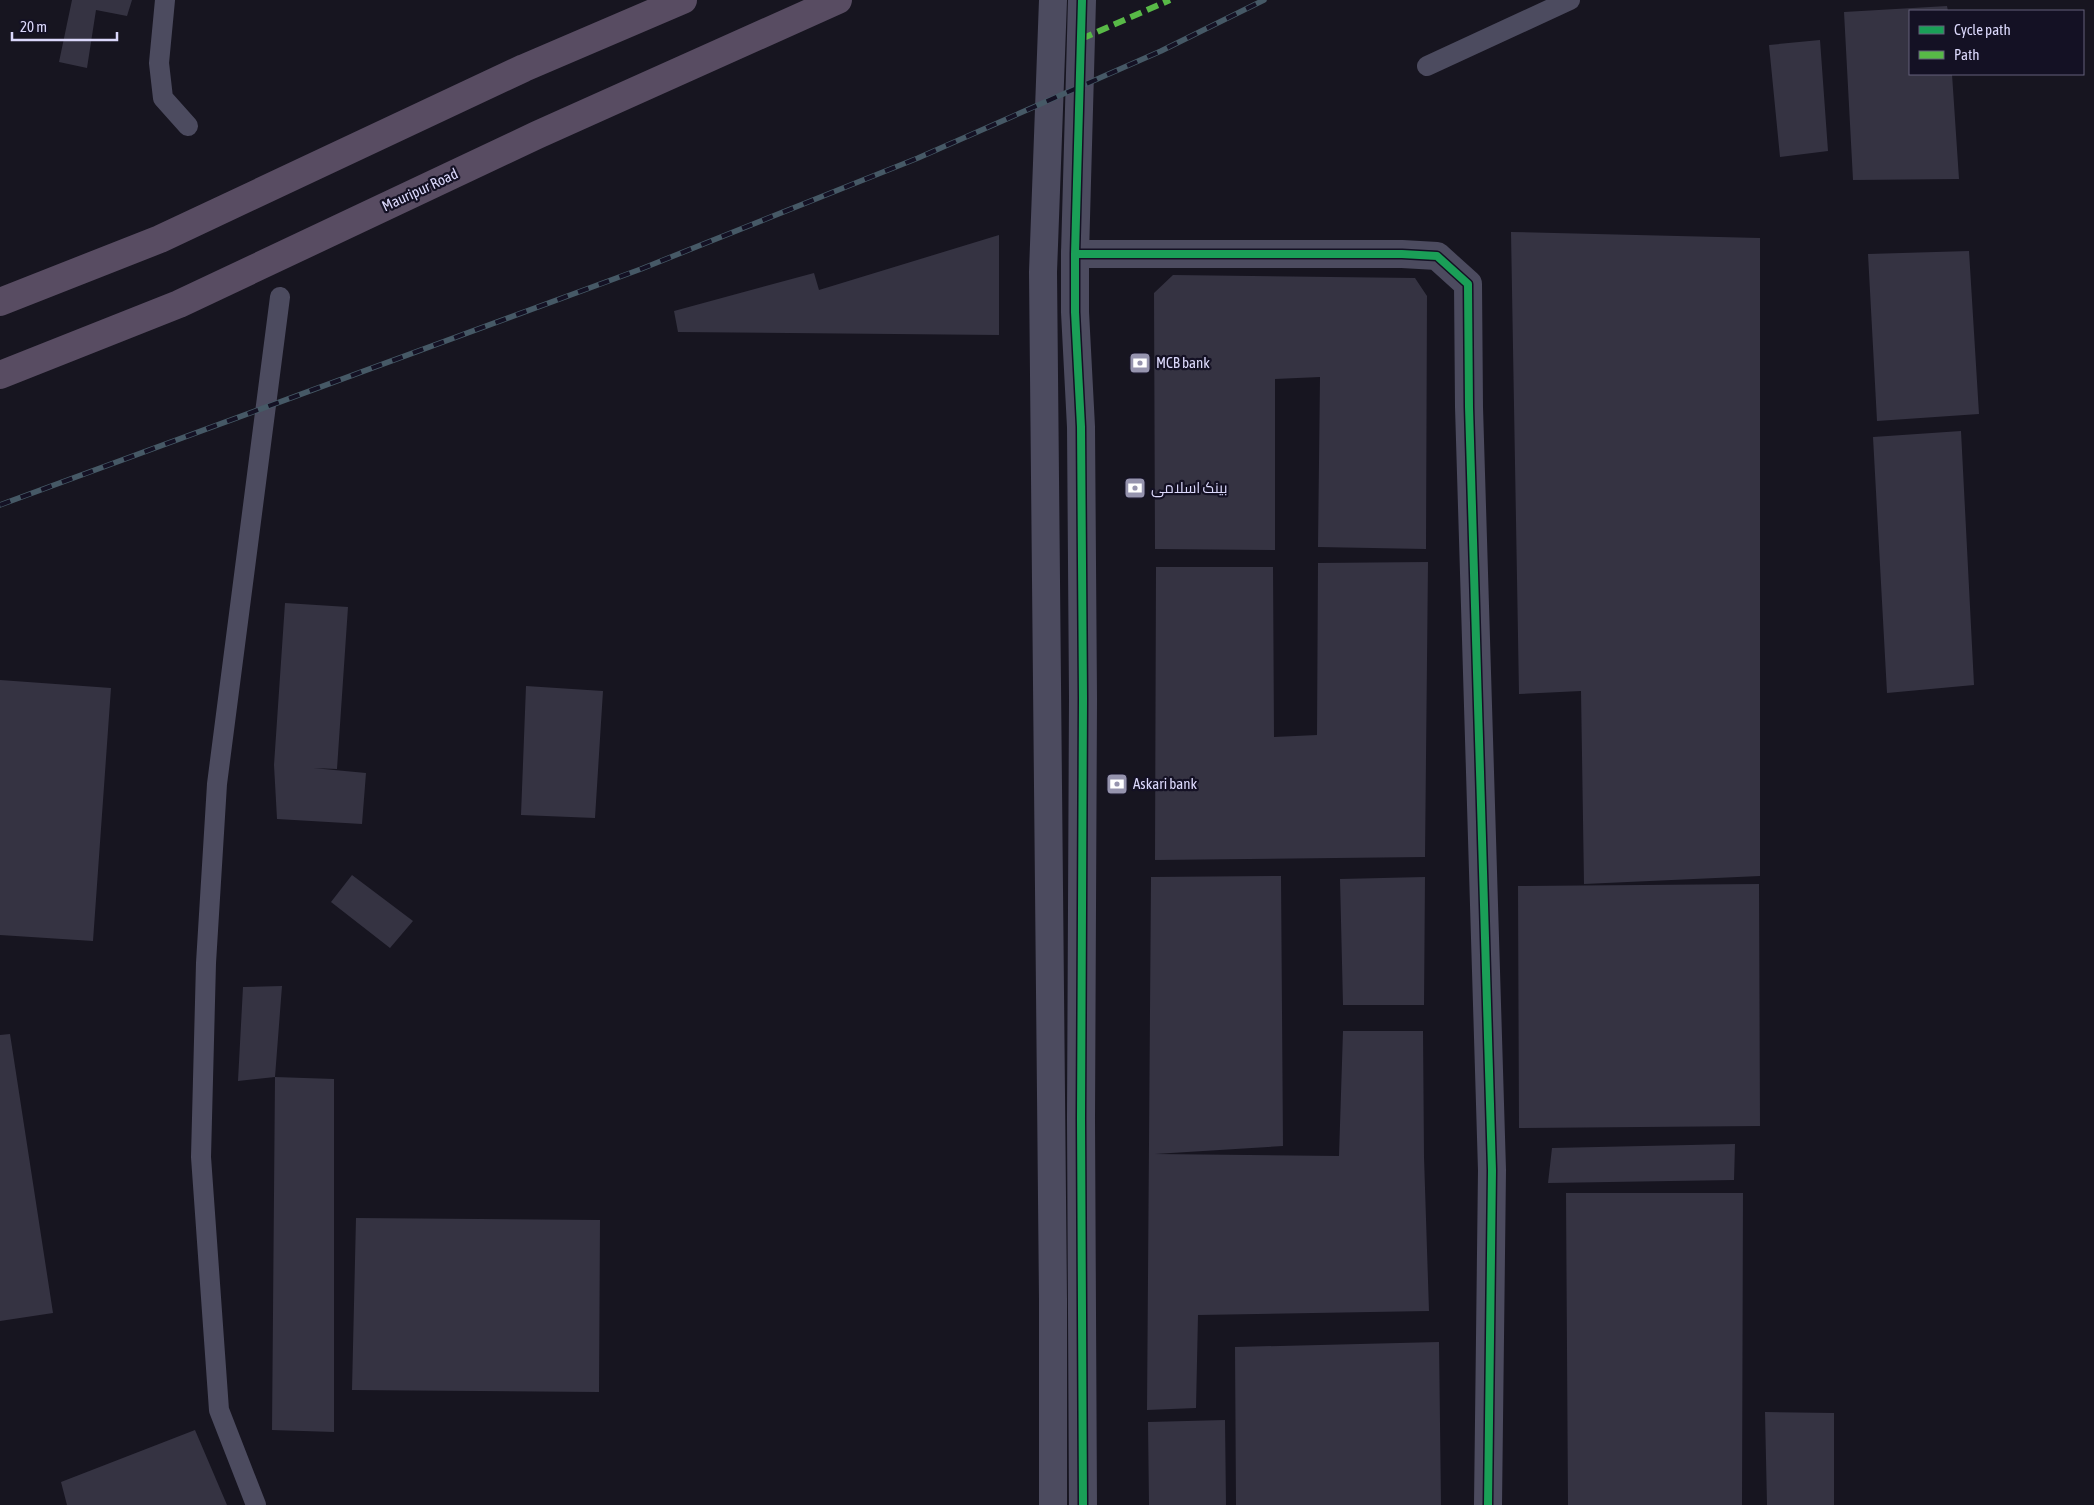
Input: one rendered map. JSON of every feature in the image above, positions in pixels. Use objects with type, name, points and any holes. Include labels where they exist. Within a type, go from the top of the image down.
[{"type":"highway","points":[[0,302],[160,239],[524,68],[683,0]]},
{"type":"highway","name":"Mauripur Road","points":[[0,375],[178,304],[538,134],[838,0]]},
{"type":"street","points":[[1053,0],[1043,272],[1053,1290],[1053,1505]]},
{"type":"street","points":[[1082,0],[1075,312],[1080,428],[1083,698],[1081,1100],[1083,1505]]},
{"type":"street","points":[[1075,254],[1402,254],[1437,256],[1468,284],[1469,407],[1492,1170],[1488,1505]]},
{"type":"lane","points":[[165,0],[159,63],[163,98],[188,126]]},
{"type":"lane","points":[[1427,66],[1570,0]]},
{"type":"lane","points":[[256,1505],[219,1410],[201,1157],[206,963],[216,784],[280,297]]},
{"type":"building","points":[[72,0],[132,0],[127,16],[96,10],[87,68],[59,62]]},
{"type":"building","points":[[1947,6],[1948,10],[1909,10],[1909,75],[1952,75],[1959,179],[1853,180],[1844,12]]},
{"type":"building","points":[[1820,40],[1828,151],[1780,157],[1769,45]]},
{"type":"building","points":[[1511,232],[1760,238],[1760,876],[1584,884],[1581,691],[1519,694]]},
{"type":"building","points":[[999,235],[999,335],[678,332],[674,311],[814,273],[819,290]]},
{"type":"building","points":[[1969,251],[1979,414],[1877,421],[1868,254]]},
{"type":"building","points":[[1173,275],[1415,278],[1427,296],[1426,549],[1318,547],[1320,377],[1275,379],[1275,550],[1155,549],[1154,293]]},
{"type":"building","points":[[1961,431],[1974,685],[1887,693],[1873,437]]},
{"type":"building","points":[[1428,562],[1425,857],[1155,860],[1156,567],[1273,567],[1274,737],[1317,735],[1318,563]]},
{"type":"building","points":[[285,603],[348,607],[337,769],[313,768],[366,773],[362,824],[277,819],[274,765]]},
{"type":"building","points":[[0,680],[111,688],[93,941],[0,935]]},
{"type":"building","points":[[526,686],[603,691],[595,818],[521,815]]},
{"type":"building","points":[[352,875],[413,921],[390,948],[331,902]]},
{"type":"building","points":[[1281,876],[1283,1146],[1155,1154],[1339,1156],[1343,1031],[1423,1031],[1424,1157],[1429,1311],[1198,1315],[1196,1408],[1147,1410],[1151,877]]},
{"type":"building","points":[[1425,877],[1424,1005],[1343,1005],[1340,879]]},
{"type":"building","points":[[1759,884],[1760,1126],[1519,1128],[1518,886]]},
{"type":"building","points":[[282,986],[275,1077],[238,1081],[243,987]]},
{"type":"building","points":[[10,1034],[53,1313],[0,1321],[0,1035]]},
{"type":"building","points":[[275,1077],[334,1079],[334,1432],[272,1430]]},
{"type":"building","points":[[1735,1144],[1734,1180],[1548,1183],[1552,1148]]},
{"type":"building","points":[[1566,1193],[1743,1193],[1742,1505],[1568,1505]]},
{"type":"building","points":[[356,1218],[600,1220],[599,1392],[352,1390]]},
{"type":"building","points":[[1439,1342],[1441,1505],[1236,1505],[1235,1347]]},
{"type":"building","points":[[1765,1412],[1834,1413],[1834,1505],[1767,1505]]},
{"type":"building","points":[[1225,1420],[1226,1505],[1149,1505],[1148,1422]]},
{"type":"building","points":[[195,1430],[227,1505],[67,1505],[61,1482]]},
{"type":"railway","points":[[0,505],[641,269],[918,158],[1161,51],[1264,0]]},
{"type":"marked path","points":[[1081,39],[1170,0]]},
{"type":"cycle path","points":[[1082,0],[1075,312],[1081,427],[1083,698],[1081,1119],[1083,1505]]},
{"type":"cycle path","points":[[1075,254],[1402,254],[1437,256],[1468,284],[1469,407],[1492,1170],[1488,1505]]},
{"type":"place","name":"MCB bank","points":[[1140,363]]},
{"type":"place","name":"بینک اسلامی","points":[[1135,488]]},
{"type":"place","name":"Askari bank","points":[[1117,784]]}]
